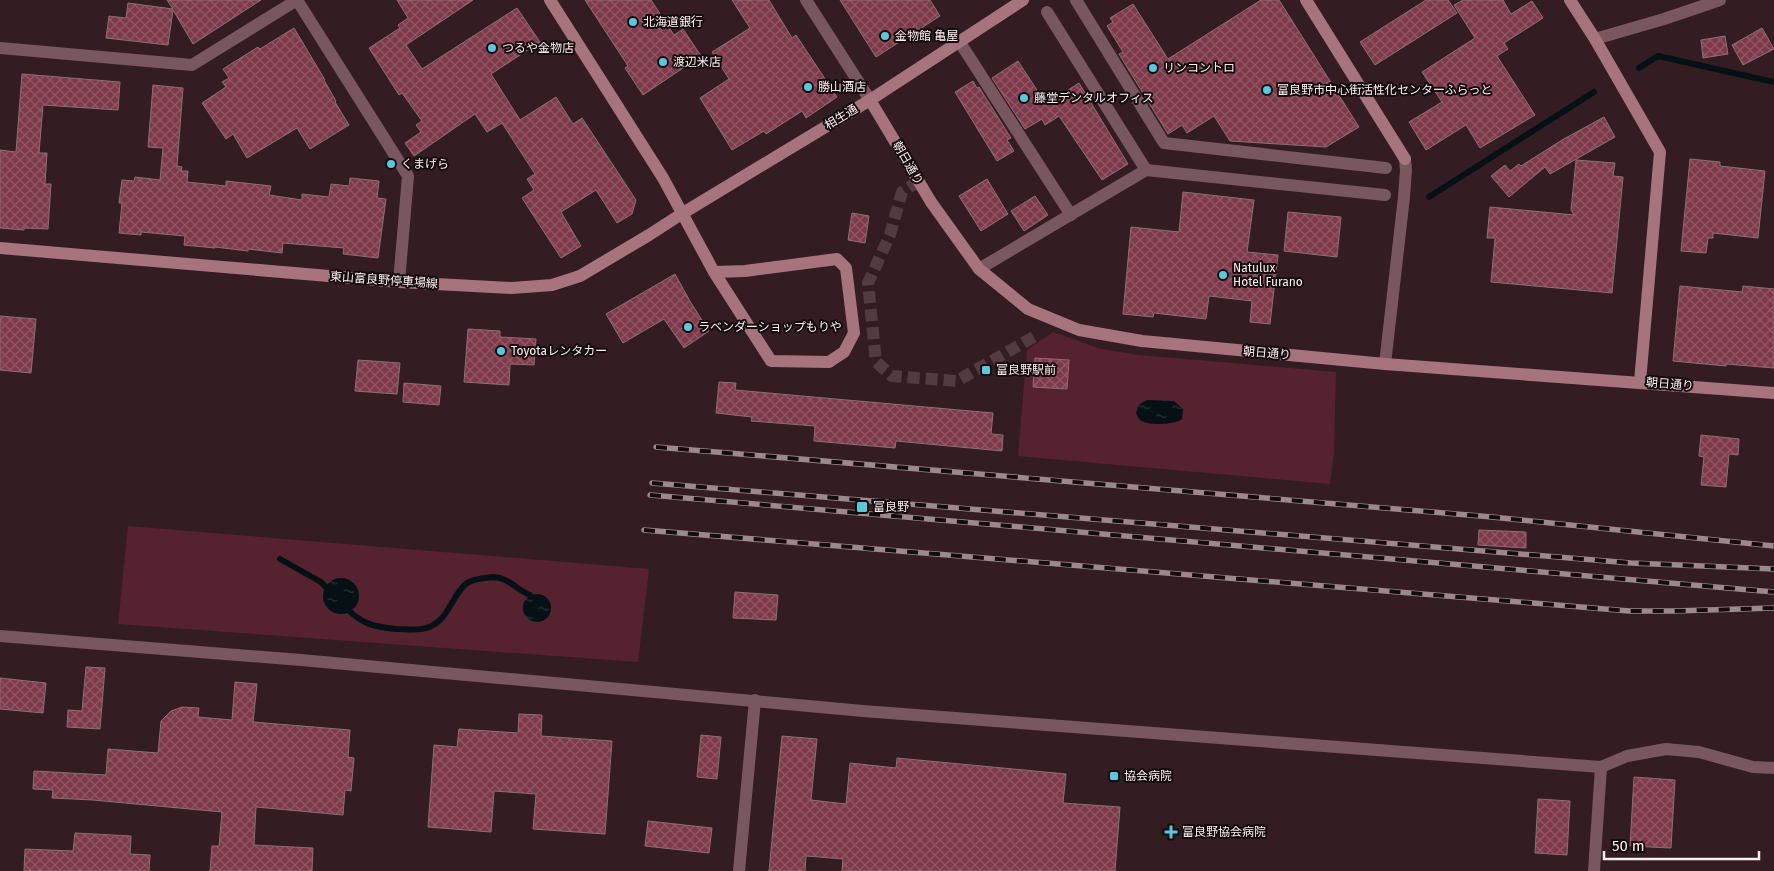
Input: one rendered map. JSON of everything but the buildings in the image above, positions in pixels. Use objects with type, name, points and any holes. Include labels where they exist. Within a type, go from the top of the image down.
[{"type":"street","points":[[0,48],[192,66],[297,0],[408,176],[399,282]]},
{"type":"street","points":[[550,0],[663,178],[714,272],[771,361],[829,362],[844,352],[854,333],[846,268],[837,259],[746,271],[714,272]]},
{"type":"street","points":[[806,0],[870,100]]},
{"type":"street","name":"相生通","points":[[683,213],[870,100],[1022,0]]},
{"type":"street","points":[[1076,0],[1164,143],[1386,168]]},
{"type":"street","points":[[1306,0],[1405,159],[1404,197],[1385,364]]},
{"type":"street","points":[[1570,0],[1595,39],[1660,152],[1640,382]]},
{"type":"street","points":[[1595,39],[1720,0]]},
{"type":"street","points":[[1047,12],[1146,170]]},
{"type":"street","points":[[959,41],[1071,215]]},
{"type":"street","name":"朝日通り","points":[[870,100],[931,202],[979,269],[1028,309],[1079,330],[1142,341],[1385,364],[1774,393]]},
{"type":"street","points":[[979,269],[1146,170],[1385,195]]},
{"type":"street","name":"東山富良野停車場線","points":[[0,248],[399,282],[512,288],[552,285],[580,276],[683,213]]},
{"type":"street","points":[[0,636],[301,660],[863,710],[1601,767],[1627,756],[1666,749],[1699,752],[1753,767],[1774,768]]},
{"type":"street","points":[[739,871],[755,700]]},
{"type":"street","points":[[1594,871],[1601,767]]},
{"type":"shaded area","points":[[1053,332],[1101,349],[1139,355],[1336,372],[1334,452],[1330,484],[1018,456],[1027,350]]},
{"type":"shaded area","points":[[128,526],[649,569],[638,662],[118,624]]},
{"type":"water","points":[[1147,400],[1174,401],[1183,409],[1182,419],[1167,424],[1144,422],[1139,419],[1136,413],[1140,405]]},
{"type":"water","points":[[341,578],[348,579],[354,583],[358,589],[358,603],[354,609],[348,613],[341,614],[334,613],[328,609],[324,603],[323,596],[324,589],[328,583],[334,579]]},
{"type":"water","points":[[537,594],[547,598],[551,608],[547,618],[537,622],[527,618],[523,608],[527,598]]},
{"type":"waterway","points":[[1639,68],[1658,56],[1774,82]]},
{"type":"waterway","points":[[1429,197],[1594,92]]},
{"type":"waterway","points":[[280,559],[321,582],[331,593]]},
{"type":"waterway","points":[[345,607],[363,621],[374,626],[396,629],[419,629],[434,625],[440,620],[457,594],[467,583],[472,581],[493,577],[503,579],[530,595]]},
{"type":"tunnel","points":[[919,181],[902,192],[890,235],[868,283],[876,362],[892,376],[957,381],[1037,335]]},
{"type":"railway","points":[[656,447],[1492,517],[1774,546]]},
{"type":"railway","points":[[652,483],[1631,563],[1774,569]]},
{"type":"railway","points":[[650,495],[1774,592]]},
{"type":"railway","points":[[644,530],[1629,611],[1774,608]]},
{"type":"place","name":"北海道銀行","points":[[633,22]]},
{"type":"place","name":"金物館 亀屋","points":[[885,36]]},
{"type":"place","name":"つるや金物店","points":[[492,48]]},
{"type":"place","name":"渡辺米店","points":[[663,62]]},
{"type":"place","name":"リンコントロ","points":[[1153,68]]},
{"type":"place","name":"勝山酒店","points":[[808,87]]},
{"type":"place","name":"富良野市中心街活性化センターふらっと","points":[[1267,90]]},
{"type":"place","name":"藤堂デンタルオフィス","points":[[1024,98]]},
{"type":"place","name":"くまげら","points":[[391,164]]},
{"type":"place","name":"Natulux Hotel Furano","points":[[1223,275]]},
{"type":"place","name":"ラベンダーショップもりや","points":[[688,327]]},
{"type":"place","name":"Toyotaレンタカー","points":[[501,351]]},
{"type":"place","name":"富良野駅前","points":[[986,370]]},
{"type":"place","name":"富良野","points":[[862,507]]},
{"type":"place","name":"協会病院","points":[[1114,776]]},
{"type":"place","name":"富良野協会病院","points":[[1171,832]]}]
